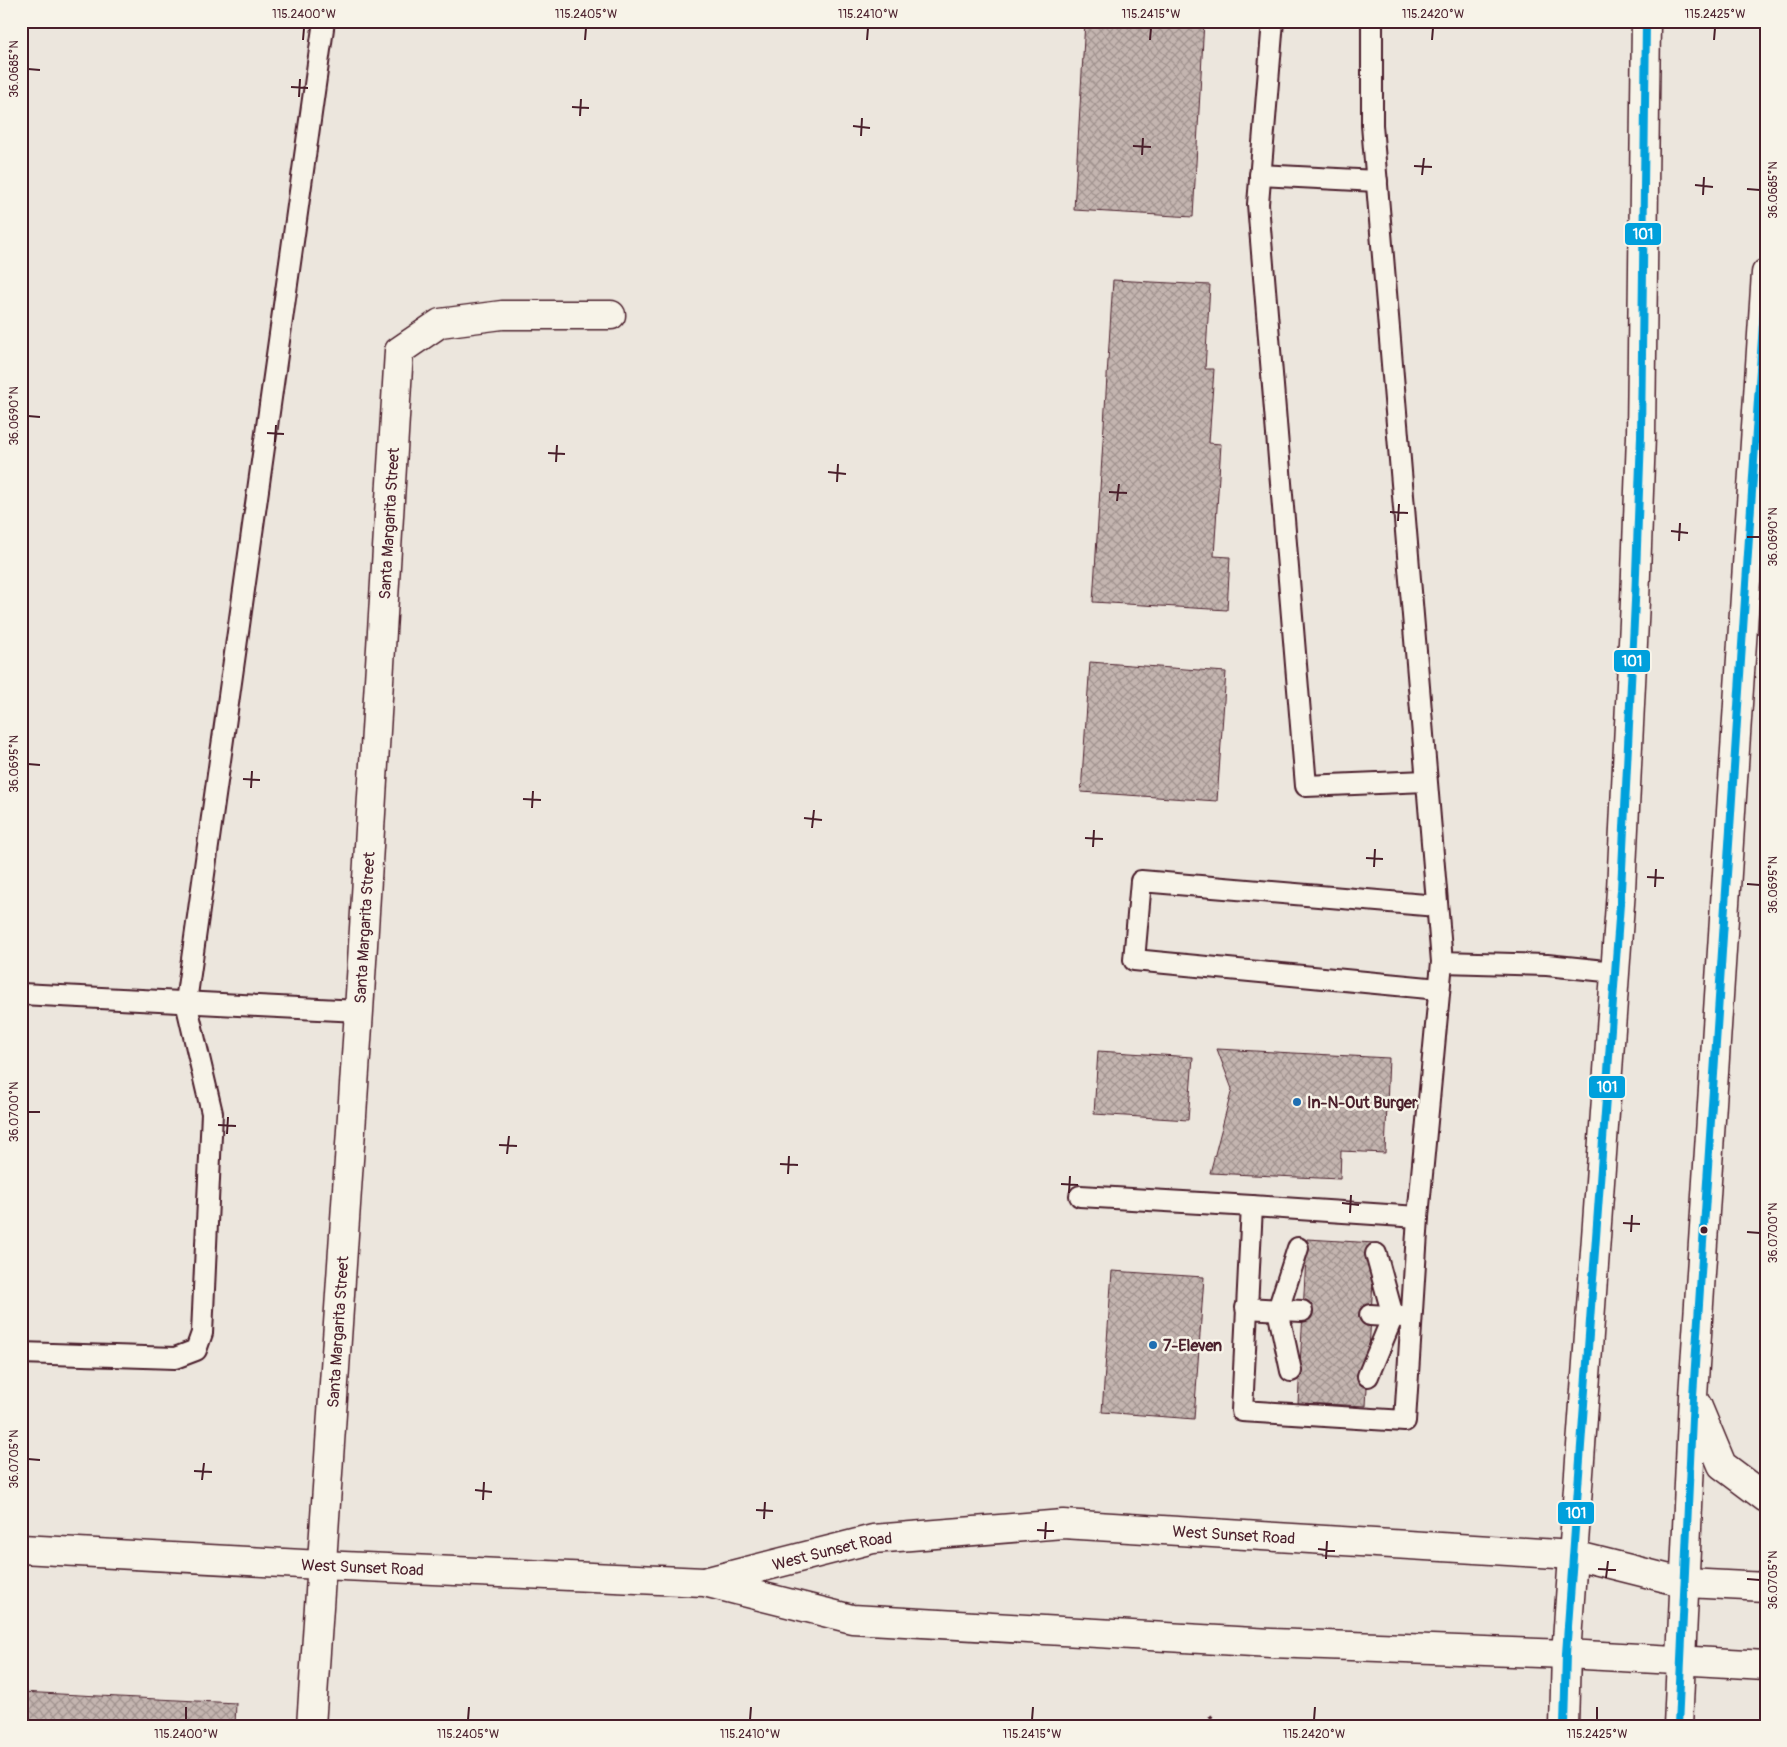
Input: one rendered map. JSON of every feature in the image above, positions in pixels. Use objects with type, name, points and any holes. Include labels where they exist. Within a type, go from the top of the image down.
[{"type":"main road","points":[[1564,1726],[1566,1654],[1621,890],[1641,436],[1646,21]]},
{"type":"main road","points":[[1678,1726],[1686,1584],[1693,1396],[1766,273]]},
{"type":"main road","name":"Santa Margarita Street","points":[[311,1726],[359,1011],[399,351],[440,323],[502,315],[611,315]]},
{"type":"main road","points":[[1693,1396],[1722,1465],[1766,1498]]},
{"type":"main road","name":"West Sunset Road","points":[[704,1582],[873,1539],[1063,1524],[1574,1555],[1686,1584],[1766,1587]]},
{"type":"main road","name":"West Sunset Road","points":[[21,1549],[321,1565],[704,1582],[852,1619],[1271,1643],[1566,1654],[1766,1664]]},
{"type":"lane","points":[[21,1353],[175,1358],[196,1350],[202,1333],[212,1113],[186,1002],[324,21]]},
{"type":"lane","points":[[1273,21],[1258,204],[1306,786],[1426,781]]},
{"type":"lane","points":[[1252,1206],[1242,1411],[1405,1421],[1402,1317],[1418,1217],[1442,962],[1372,125],[1372,21]]},
{"type":"lane","points":[[1260,175],[1377,181]]},
{"type":"lane","points":[[1437,906],[1141,881],[1134,960],[1439,988]]},
{"type":"lane","points":[[1442,962],[1547,966],[1615,972]]},
{"type":"lane","points":[[21,994],[359,1011]]},
{"type":"lane","points":[[1080,1196],[1418,1217]]},
{"type":"lane","points":[[1291,1371],[1278,1310],[1298,1248]]},
{"type":"lane","points":[[1376,1254],[1402,1317]]},
{"type":"lane","points":[[1246,1308],[1302,1311]]},
{"type":"lane","points":[[1370,1315],[1402,1317]]},
{"type":"lane","points":[[1368,1376],[1402,1317]]},
{"type":"path","points":[[1207,1726],[1209,1719],[1215,1712]]},
{"type":"building","points":[[1085,21],[1204,21],[1193,217],[1074,210]]},
{"type":"building","points":[[1113,280],[1210,285],[1205,369],[1214,369],[1209,443],[1221,444],[1214,556],[1230,557],[1227,610],[1093,602]]},
{"type":"building","points":[[1090,662],[1226,672],[1217,801],[1081,792]]},
{"type":"building","points":[[1217,1049],[1389,1058],[1385,1153],[1341,1151],[1340,1179],[1210,1173],[1232,1089]]},
{"type":"building","points":[[1098,1051],[1193,1057],[1188,1120],[1094,1114]]},
{"type":"building","points":[[1307,1239],[1375,1243],[1366,1406],[1298,1403]]},
{"type":"building","name":"7-Eleven","points":[[1112,1271],[1204,1277],[1194,1419],[1102,1412]]},
{"type":"building","points":[[21,1692],[236,1703],[235,1726],[21,1726]]},
{"type":"transit line","name":"101","points":[[1564,1726],[1566,1654],[1621,890],[1635,601],[1641,436],[1646,21]]},
{"type":"transit line","name":"101","points":[[1678,1726],[1693,1396],[1766,277]]},
{"type":"place","name":"In-N-Out Burger","points":[[1297,1102]]},
{"type":"place","name":"7-Eleven","points":[[1153,1345]]}]
